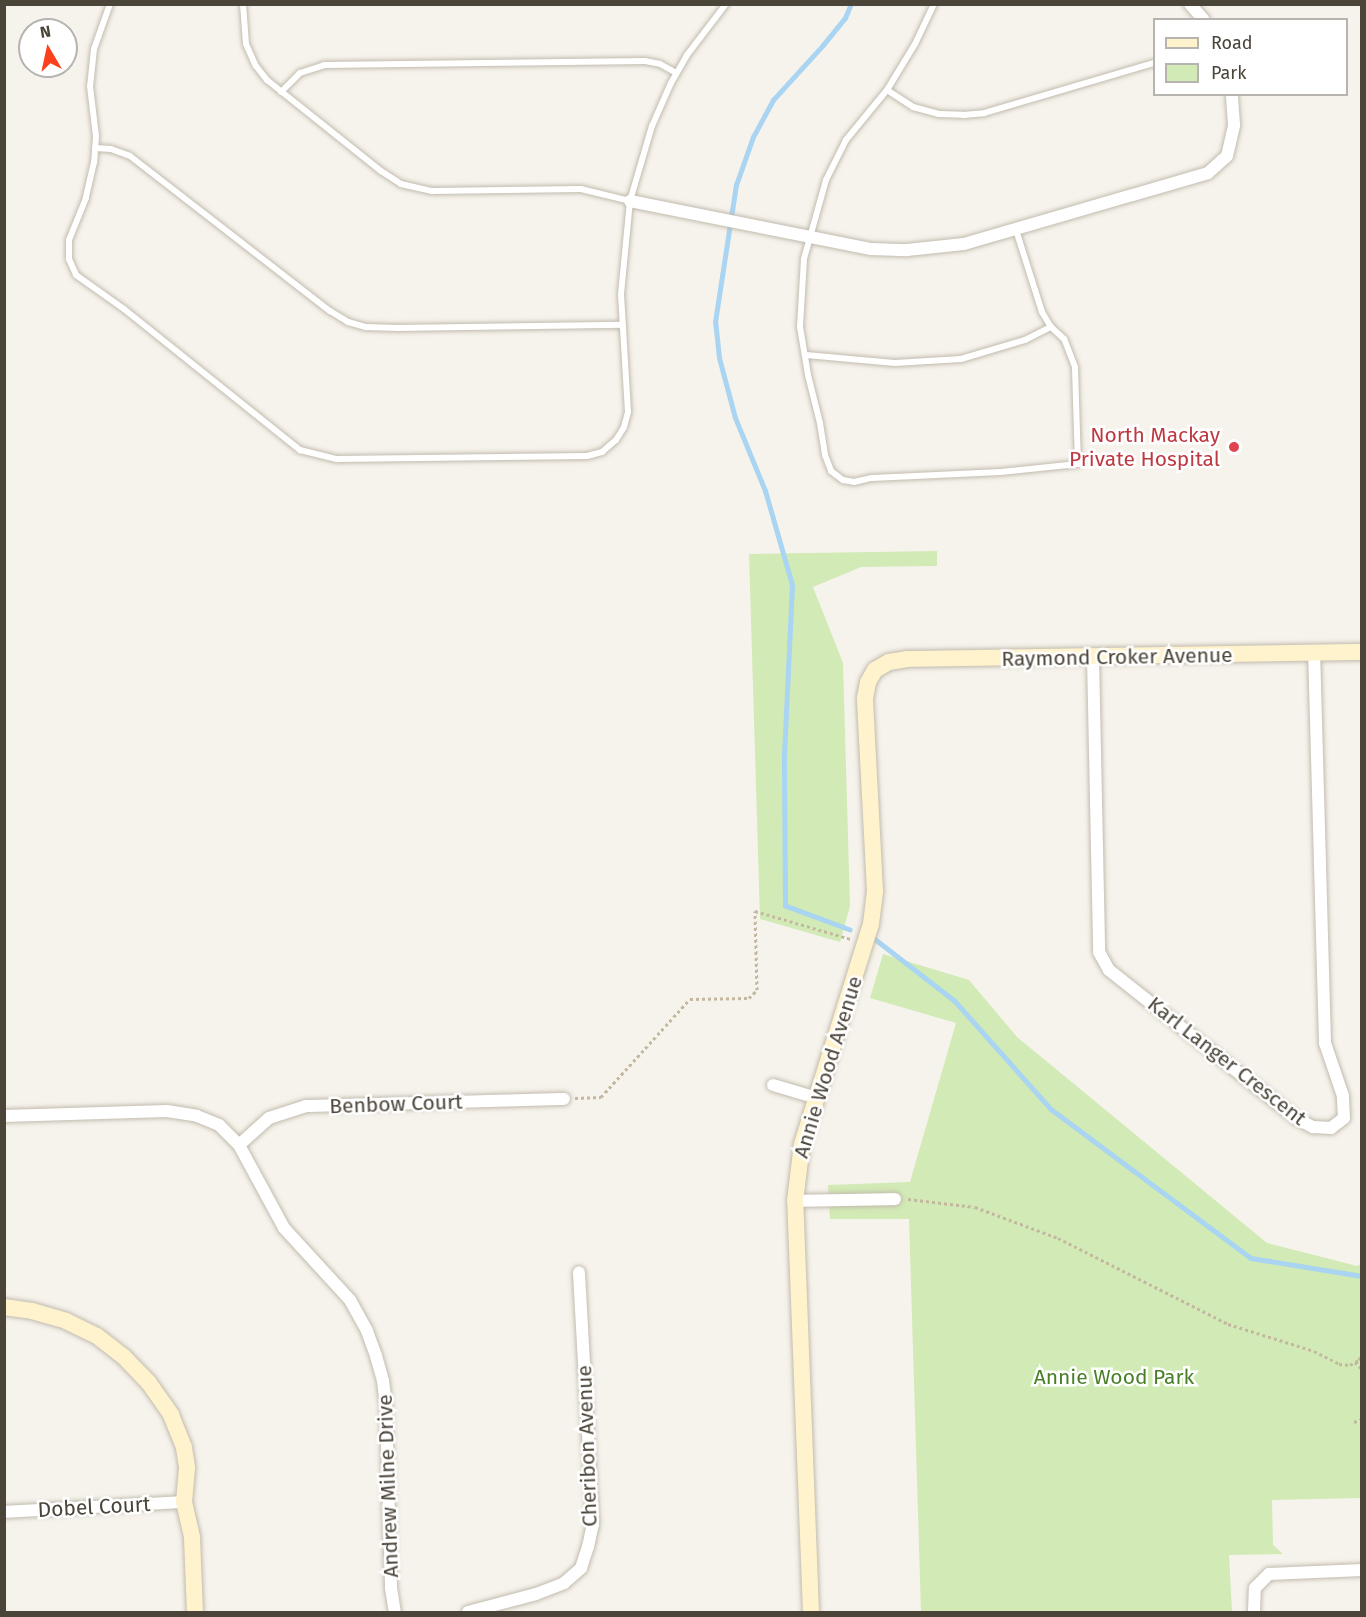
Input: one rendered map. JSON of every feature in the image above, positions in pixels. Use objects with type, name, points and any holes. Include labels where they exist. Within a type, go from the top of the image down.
[{"type":"street","points":[[630,201],[743,221],[871,249],[908,250],[964,244],[1208,173],[1227,156],[1234,125],[1232,96]]},
{"type":"street","name":"Raymond Croker Avenue","points":[[876,670],[889,662],[907,659],[1362,652]]},
{"type":"street","name":"Karl Langer Crescent","points":[[1093,657],[1099,952],[1109,970],[1297,1119],[1312,1127],[1331,1128],[1344,1118],[1343,1096],[1325,1043],[1314,654]]},
{"type":"street","name":"Annie Wood Avenue","points":[[811,1612],[795,1201],[802,1144],[865,944],[875,891],[866,698],[868,682],[876,670]]},
{"type":"street","points":[[773,1085],[817,1098]]},
{"type":"street","name":"Benbow Court","points":[[239,1145],[269,1118],[306,1106],[564,1099]]},
{"type":"street","name":"Andrew Milne Drive","points":[[4,1116],[167,1111],[197,1116],[219,1125],[239,1145],[284,1228],[350,1300],[367,1331],[376,1356],[383,1381],[386,1407],[391,1588],[395,1612]]},
{"type":"street","points":[[795,1201],[895,1199]]},
{"type":"street","name":"Cheribon Avenue","points":[[468,1612],[536,1594],[564,1583],[581,1568],[588,1547],[593,1524],[579,1272]]},
{"type":"street","points":[[4,1307],[32,1311],[66,1321],[97,1336],[123,1356],[149,1383],[171,1415],[184,1448],[187,1468],[184,1502],[192,1538],[195,1612]]},
{"type":"street","name":"Dobel Court","points":[[4,1512],[184,1502]]},
{"type":"street","points":[[1254,1612],[1255,1588],[1269,1574],[1362,1570]]},
{"type":"lane","points":[[110,4],[94,49],[90,86],[95,148],[86,198],[69,240],[69,259],[76,275],[124,309],[300,450],[316,456],[338,459],[586,456],[602,452],[615,440],[624,427],[628,412],[621,326],[624,249],[630,201],[652,126],[676,73],[726,4]]},
{"type":"lane","points":[[243,4],[245,38],[250,55],[267,80],[381,171],[412,188],[432,191],[581,189],[630,201]]},
{"type":"lane","points":[[934,4],[915,44],[887,90],[846,140],[826,180],[804,259],[800,327],[825,455],[831,471],[843,480],[854,482],[872,478],[1001,472],[1078,464],[1075,367],[1064,339],[1051,327],[1035,293],[1016,230]]},
{"type":"lane","points":[[281,92],[300,73],[324,65],[645,61],[660,64],[676,73]]},
{"type":"lane","points":[[887,90],[913,107],[939,114],[984,113],[1153,64]]},
{"type":"lane","points":[[95,148],[111,149],[130,156],[330,311],[348,322],[366,327],[398,328],[621,326]]},
{"type":"lane","points":[[806,355],[895,363],[961,359],[1025,340],[1051,327]]},
{"type":"path","points":[[564,1099],[601,1097],[690,999],[749,998],[757,990],[755,911],[865,944]]},
{"type":"path","points":[[895,1199],[919,1198],[975,1207],[1058,1238],[1228,1324],[1314,1351],[1339,1364],[1350,1365],[1362,1354]]},
{"type":"path","points":[[1355,1362],[1362,1370]]},
{"type":"path","points":[[1354,1422],[1362,1419]]},
{"type":"green space","points":[[937,551],[937,566],[861,567],[813,587],[843,663],[850,906],[840,942],[760,919],[749,554]]},
{"type":"green space","name":"Annie Wood Park","points":[[883,954],[969,980],[1017,1037],[1267,1243],[1357,1266],[1361,1264],[1361,1498],[1272,1500],[1273,1545],[1283,1554],[1229,1555],[1232,1612],[921,1612],[909,1219],[830,1219],[828,1185],[910,1182],[956,1023],[870,998]]},
{"type":"waterway","points":[[850,930],[785,906],[784,755],[792,585],[765,491],[735,418],[719,358],[715,322],[736,185],[753,137],[773,100],[845,18],[851,4]]},
{"type":"waterway","points":[[875,939],[954,1000],[1051,1109],[1251,1258],[1362,1276]]},
{"type":"place","name":"North Mackay Private Hospital","points":[[1234,447]]}]
